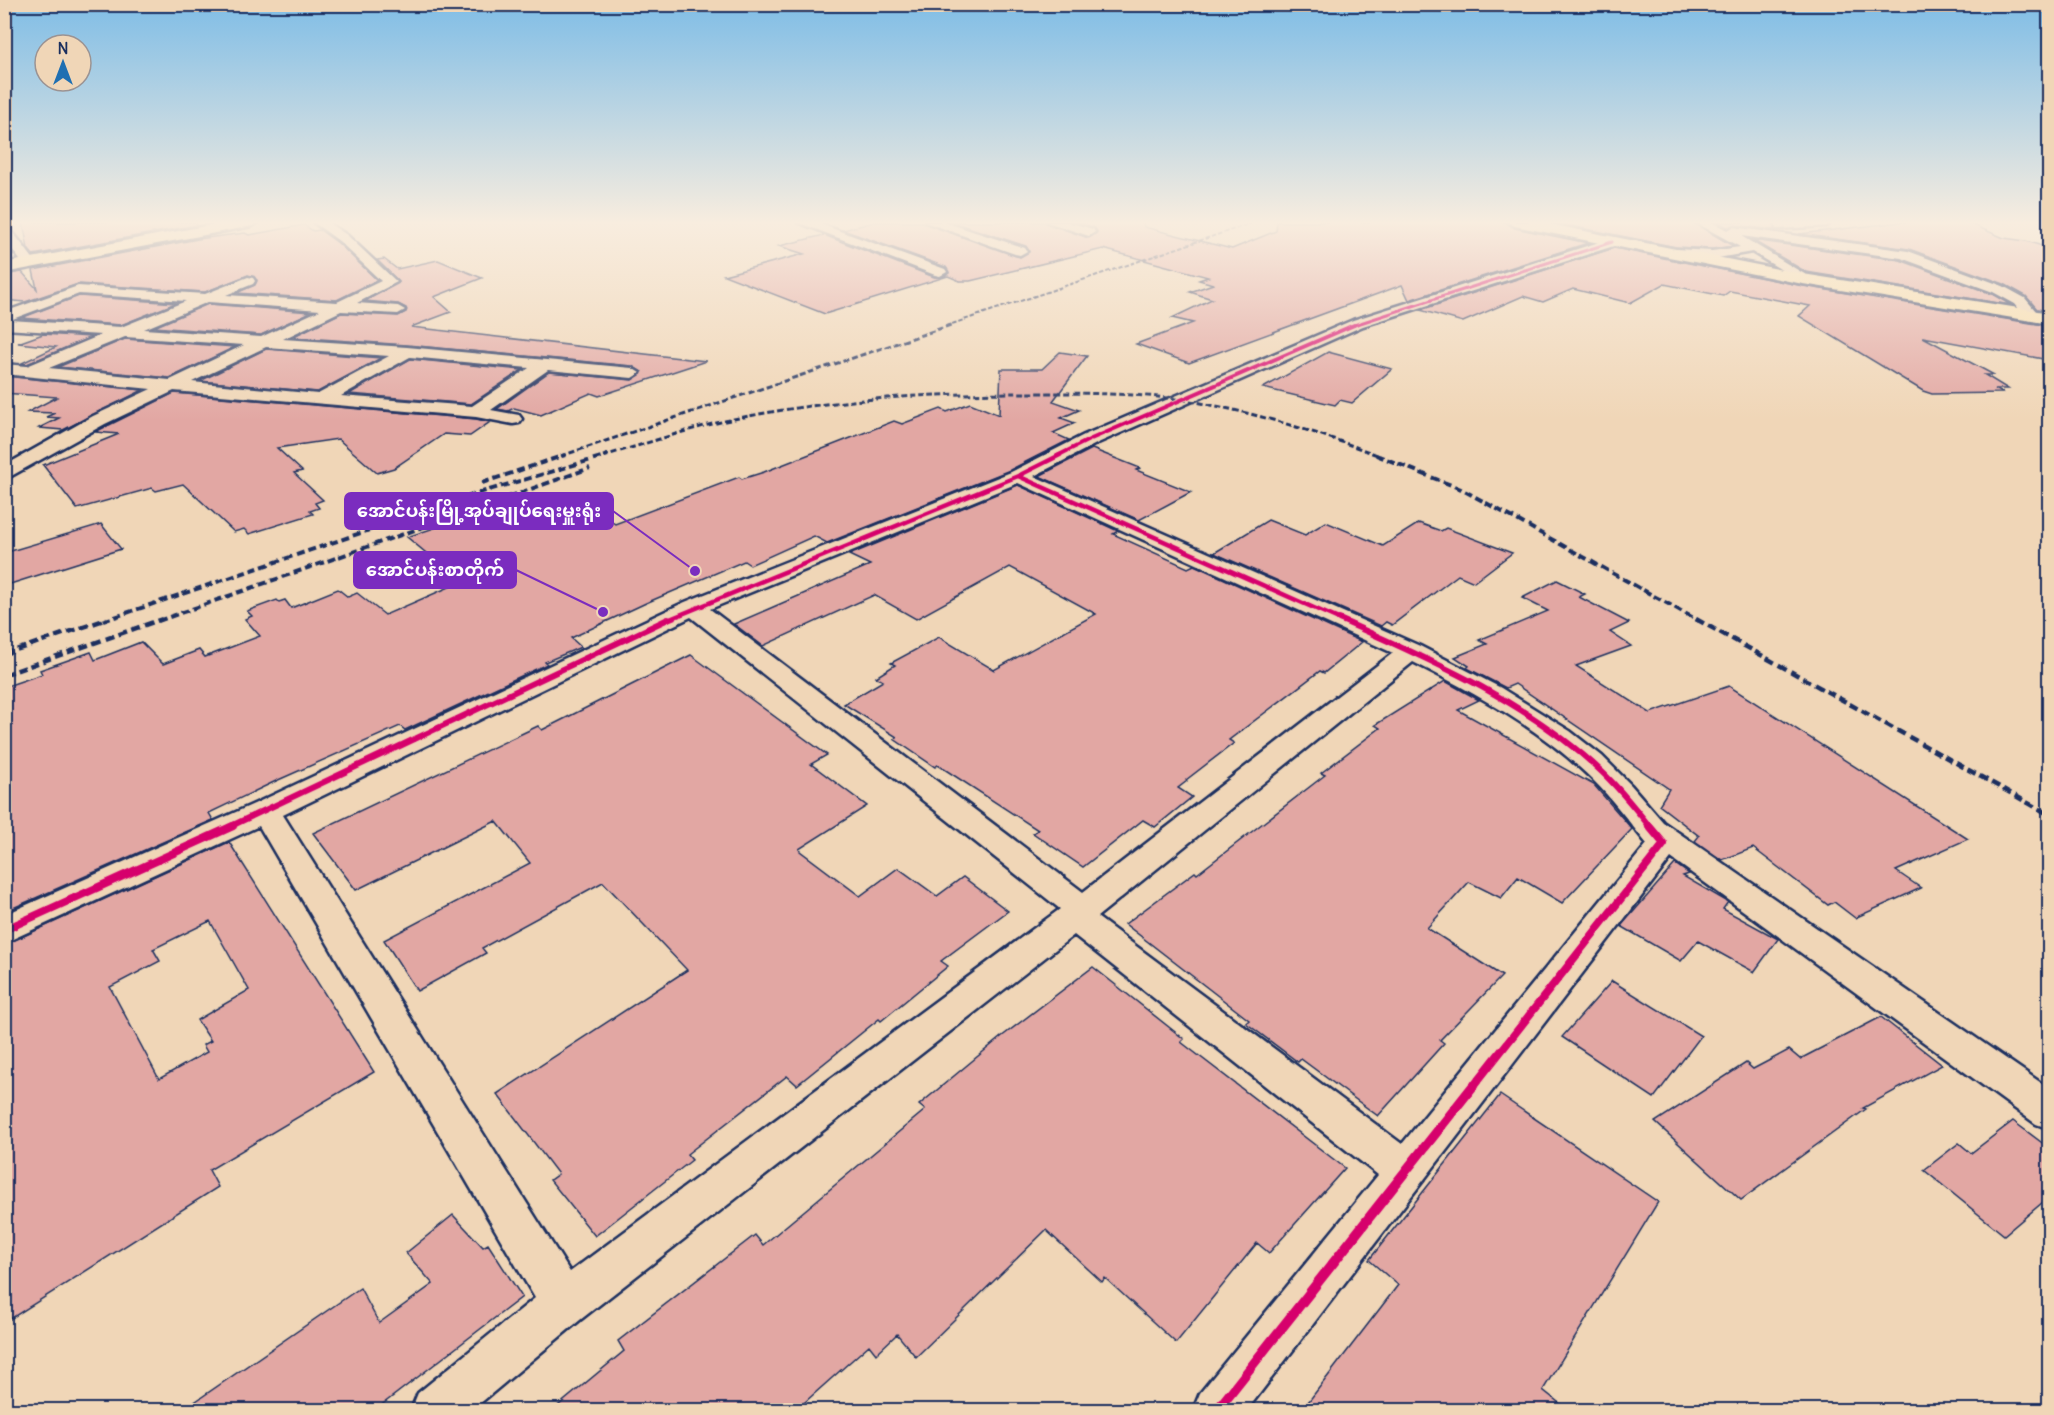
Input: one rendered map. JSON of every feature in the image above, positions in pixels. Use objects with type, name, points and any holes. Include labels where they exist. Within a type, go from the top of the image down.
[{"type":"highway","points":[[1858,288],[2041,318]]},
{"type":"street","points":[[4,381],[230,288]]},
{"type":"street","points":[[4,474],[99,420],[334,306],[376,288]]},
{"type":"street","points":[[4,930],[265,811],[693,608],[1018,476],[1091,439],[1358,323],[1468,288]]},
{"type":"street","points":[[1995,288],[2020,301],[2041,318]]},
{"type":"street","points":[[4,317],[78,290],[398,310]]},
{"type":"street","points":[[4,324],[407,352],[632,373]]},
{"type":"street","points":[[321,400],[407,352]]},
{"type":"street","points":[[476,412],[546,364]]},
{"type":"street","points":[[4,369],[321,400],[476,412],[513,420]]},
{"type":"street","points":[[1018,476],[1411,651],[1484,689],[1543,725],[1593,763],[1624,795],[1664,844],[1217,1410]]},
{"type":"street","points":[[693,608],[1406,1171]]},
{"type":"street","points":[[435,1410],[564,1304],[1079,913],[1411,651]]},
{"type":"street","points":[[265,811],[564,1304]]},
{"type":"street","points":[[1650,827],[2049,1112]]},
{"type":"building","points":[[4,288],[66,288],[25,302],[4,300]]},
{"type":"building","points":[[142,288],[215,288],[205,292]]},
{"type":"building","points":[[248,288],[361,288],[337,300],[236,293]]},
{"type":"building","points":[[388,288],[457,288],[434,297],[451,312],[411,327],[706,361],[599,396],[591,393],[541,415],[514,408],[508,411],[497,409],[549,372],[632,380],[642,372],[632,366],[407,345],[292,337],[341,313],[398,316],[406,312],[406,308],[398,304],[365,301]]},
{"type":"building","points":[[758,288],[909,288],[825,314]]},
{"type":"building","points":[[1201,288],[1394,288],[1189,363],[1136,344],[1193,323],[1172,318],[1212,299],[1190,292]]},
{"type":"building","points":[[1403,288],[1447,288],[1409,300]]},
{"type":"building","points":[[1489,288],[1657,288],[1630,303],[1573,289],[1543,302],[1523,296],[1463,322],[1420,310]]},
{"type":"building","points":[[1684,288],[1816,288],[2049,326],[2049,360],[1923,337],[1994,375],[1985,375],[2008,389],[1995,389],[2003,393],[1932,394],[1923,391],[1799,316],[1810,306],[1730,291],[1723,296]]},
{"type":"building","points":[[1906,288],[1976,288],[2011,305]]},
{"type":"building","points":[[2011,288],[2049,288],[2049,311],[2037,309],[2026,296]]},
{"type":"building","points":[[79,296],[176,303],[121,325],[21,318]]},
{"type":"building","points":[[208,304],[311,312],[261,335],[154,327]]},
{"type":"building","points":[[43,334],[91,337],[27,364],[22,363],[56,347],[18,343]]},
{"type":"building","points":[[125,339],[235,347],[170,378],[58,367]]},
{"type":"building","points":[[266,349],[381,358],[318,392],[200,381]]},
{"type":"building","points":[[1060,352],[1087,356],[1053,401],[1079,410],[1061,418],[1075,423],[1053,433],[1069,440],[1010,470],[827,543],[814,536],[750,565],[744,561],[646,603],[571,638],[581,647],[545,662],[547,664],[405,730],[400,726],[276,781],[209,813],[213,820],[4,912],[4,687],[42,674],[40,670],[91,652],[95,660],[141,642],[163,664],[199,650],[205,657],[260,636],[245,619],[252,616],[247,611],[277,600],[279,602],[285,600],[291,608],[338,589],[348,597],[357,593],[385,615],[461,582],[407,537],[476,514],[498,530],[582,501],[615,524],[739,477],[742,479],[764,472],[894,421],[902,424],[941,409],[947,412],[970,403],[999,415],[1001,369],[1042,369]]},
{"type":"building","points":[[1328,352],[1392,369],[1352,403],[1340,400],[1335,405],[1263,388]]},
{"type":"building","points":[[410,359],[522,370],[471,404],[349,394]]},
{"type":"building","points":[[4,376],[143,390],[63,430],[39,428],[59,418],[46,417],[55,413],[28,412],[57,397],[4,393]]},
{"type":"building","points":[[174,393],[490,422],[470,436],[444,434],[394,468],[377,473],[338,439],[277,448],[302,471],[294,473],[323,500],[315,503],[319,508],[310,511],[313,514],[249,534],[244,529],[234,532],[183,484],[156,491],[152,488],[77,509],[43,465],[119,434],[95,432]]},
{"type":"building","points":[[1092,449],[1191,492],[1139,520],[1039,476]]},
{"type":"building","points":[[1018,485],[1118,531],[1113,534],[1188,568],[1194,565],[1362,642],[1324,673],[1320,671],[1229,740],[1234,743],[1178,788],[1192,797],[1155,827],[1143,820],[1083,867],[1033,833],[1038,830],[938,765],[935,767],[894,739],[897,737],[844,704],[883,681],[876,677],[895,665],[891,663],[939,637],[994,670],[1096,614],[1010,567],[916,619],[874,595],[763,646],[734,624],[870,565],[849,555]]},
{"type":"building","points":[[1268,520],[1305,535],[1326,522],[1383,546],[1419,523],[1441,531],[1446,528],[1512,553],[1474,582],[1458,575],[1392,625],[1386,622],[1381,626],[1214,553]]},
{"type":"building","points":[[101,524],[121,549],[4,586],[4,553]]},
{"type":"building","points":[[1557,580],[1585,594],[1579,597],[1629,623],[1610,632],[1631,646],[1576,666],[1650,713],[1729,686],[1968,839],[1896,871],[1921,888],[1855,918],[1834,902],[1828,905],[1753,848],[1722,860],[1695,841],[1699,836],[1659,805],[1669,789],[1515,684],[1506,688],[1467,668],[1469,666],[1455,657],[1487,644],[1479,640],[1548,611],[1522,598]]},
{"type":"building","points":[[691,655],[827,755],[811,764],[867,806],[799,849],[800,851],[860,896],[898,868],[937,896],[963,877],[1008,911],[941,961],[948,966],[881,1021],[879,1019],[797,1085],[787,1076],[687,1154],[692,1160],[595,1236],[550,1180],[558,1174],[497,1094],[687,970],[603,882],[482,948],[486,953],[417,991],[384,940],[530,863],[496,821],[356,890],[313,833],[538,726],[542,730]]},
{"type":"building","points":[[1445,681],[1479,700],[1458,710],[1594,785],[1632,829],[1562,903],[1518,877],[1501,898],[1469,882],[1427,928],[1502,976],[1440,1040],[1444,1043],[1378,1116],[1301,1059],[1298,1062],[1246,1023],[1249,1020],[1125,924],[1195,872],[1197,874],[1325,775],[1321,773],[1380,728],[1375,725]]},
{"type":"building","points":[[229,842],[374,1072],[209,1170],[218,1187],[4,1323],[4,945]],"holes":[[[210,921],[249,990],[197,1020],[211,1041],[203,1045],[207,1052],[159,1079],[110,987],[160,961],[153,949]]]},
{"type":"building","points":[[1675,864],[1689,874],[1683,876],[1728,902],[1723,909],[1778,939],[1754,972],[1698,941],[1681,961],[1621,926]]},
{"type":"building","points":[[1093,967],[1184,1039],[1181,1042],[1345,1168],[1269,1253],[1257,1243],[1176,1343],[1105,1278],[1102,1282],[1046,1230],[916,1357],[897,1334],[876,1354],[869,1345],[796,1410],[553,1410],[624,1351],[618,1341],[755,1235],[763,1245],[925,1110],[919,1105],[1001,1037]]},
{"type":"building","points":[[1612,981],[1701,1036],[1654,1098],[1562,1037]]},
{"type":"building","points":[[1881,1017],[1942,1065],[1863,1108],[1866,1109],[1741,1200],[1655,1122],[1746,1063],[1753,1069],[1789,1050],[1800,1059]]},
{"type":"building","points":[[1500,1095],[1658,1202],[1543,1390],[1568,1410],[1302,1410],[1398,1285],[1369,1260]]},
{"type":"building","points":[[2013,1121],[2049,1148],[2049,1197],[2004,1235],[1924,1170],[1959,1143],[1971,1153]]},
{"type":"building","points":[[453,1215],[483,1247],[488,1244],[522,1297],[375,1410],[183,1410],[360,1288],[379,1323],[433,1284],[406,1253]]},
{"type":"railway","points":[[946,326],[1059,288]]},
{"type":"railway","points":[[561,456],[951,325]]},
{"type":"railway","points":[[603,456],[710,425],[801,407],[916,396],[1031,393],[1089,393],[1184,400],[1284,423],[1380,456]]},
{"type":"railway","points":[[482,483],[565,455]]},
{"type":"railway","points":[[103,621],[472,495],[608,455]]},
{"type":"railway","points":[[1376,455],[1461,489],[1699,621]]},
{"type":"railway","points":[[158,621],[590,468]]},
{"type":"railway","points":[[4,654],[107,619]]},
{"type":"railway","points":[[4,675],[162,619]]},
{"type":"railway","points":[[1696,619],[2050,815]]},
{"type":"cycle path","points":[[4,930],[265,811],[693,607],[1018,476],[1091,439],[1358,323],[1468,288]]},
{"type":"cycle path","points":[[1018,476],[1382,638],[1492,693],[1560,738],[1592,763],[1621,792],[1664,844],[1217,1410]]},
{"type":"place","name":"အောင်ပန်းမြို့အုပ်ချုပ်ရေးမှူးရုံး","points":[[695,571]]},
{"type":"place","name":"အောင်ပန်းစာတိုက်","points":[[603,612]]}]
